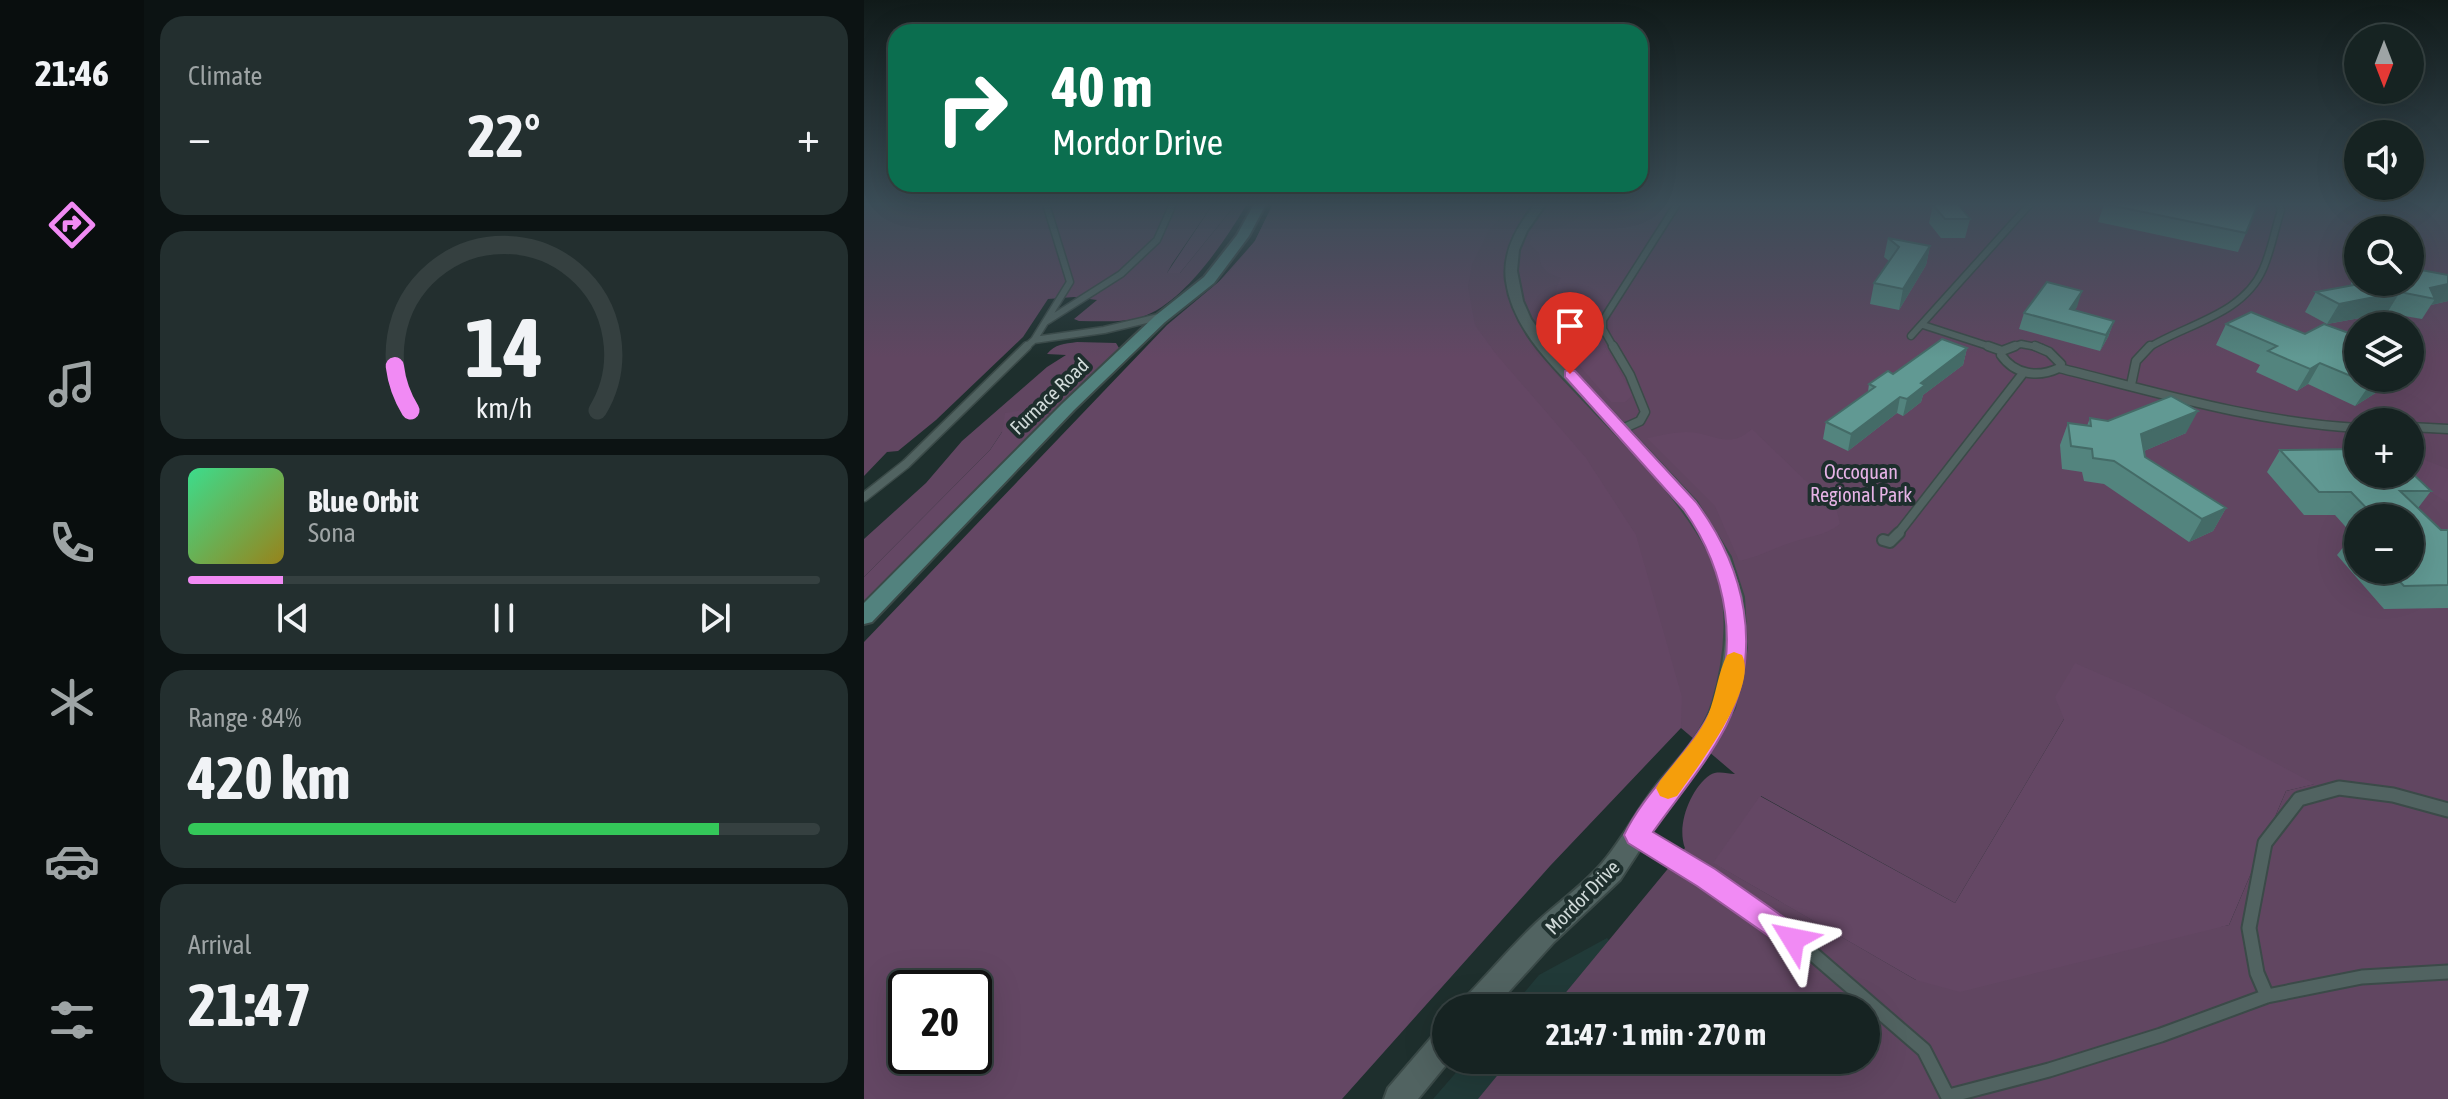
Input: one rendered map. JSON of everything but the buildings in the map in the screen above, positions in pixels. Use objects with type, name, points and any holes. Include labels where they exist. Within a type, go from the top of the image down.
[{"type":"main road","name":"Furnace Road","points":[[864,616],[1036,439],[1160,320],[1209,280],[1229,255]]},
{"type":"street","name":"Mordor Drive","points":[[1488,994],[1545,933],[1611,872],[1716,723],[1731,683],[1736,648],[1736,618],[1721,557],[1707,529],[1690,506],[1531,329],[1515,296],[1511,266],[1513,255]]},
{"type":"street","points":[[1399,1099],[1432,1059]]},
{"type":"lane","points":[[864,497],[906,464],[1034,340],[1070,282],[1063,255]]},
{"type":"lane","points":[[1046,322],[1121,274],[1141,255]]},
{"type":"lane","points":[[1620,430],[1640,421],[1645,412],[1630,375],[1602,326],[1612,302],[1643,255]]},
{"type":"lane","points":[[1911,336],[1985,255]]},
{"type":"lane","points":[[2131,385],[2136,361],[2149,347],[2229,308],[2251,290],[2267,255]]},
{"type":"lane","points":[[1034,340],[1160,320]]},
{"type":"lane","points":[[1104,330],[1160,320]]},
{"type":"lane","points":[[1923,325],[2002,351],[2013,345],[2040,347],[2055,354],[2061,364],[2059,368]]},
{"type":"lane","points":[[2002,351],[2003,360],[2008,365],[2024,372],[2042,374],[2059,368],[2131,385],[2205,408],[2259,419],[2344,427]]},
{"type":"lane","points":[[1883,540],[1890,542],[1905,526],[2024,372]]},
{"type":"lane","points":[[2424,428],[2448,429]]},
{"type":"lane","points":[[2267,996],[2257,973],[2249,928],[2265,843],[2299,799],[2339,788],[2393,795],[2448,810]]},
{"type":"lane","points":[[1637,835],[1706,878],[1814,955],[1924,1050],[1949,1097],[2161,1035],[2267,996],[2362,977],[2448,972]]},
{"type":"shaded area","points":[[1179,255],[1194,255],[1180,273],[1167,273]]},
{"type":"shaded area","points":[[1243,255],[1476,255],[1468,287],[1475,325],[1496,354],[1586,458],[1636,535],[1682,697],[1681,728],[1550,866],[1436,994],[1432,994],[1432,998],[1342,1099],[864,1099],[864,642],[1167,325],[1228,274]]},
{"type":"shaded area","points":[[1539,255],[1639,255],[1597,323],[1598,334],[1633,395],[1625,402],[1611,402],[1551,333],[1543,319],[1554,308],[1561,278],[1545,270]]},
{"type":"shaded area","points":[[1030,409],[1051,414],[864,602],[864,577],[990,450],[1002,432],[1005,413]]},
{"type":"shaded area","points":[[1752,429],[1837,511],[1840,524],[1823,533],[1739,561],[1715,506],[1647,438],[1686,432],[1728,440]]},
{"type":"shaded area","points":[[2424,460],[2448,469],[2448,503],[2424,488]]},
{"type":"shaded area","points":[[2075,663],[2139,691],[2315,784],[2286,791],[2229,925],[1960,992],[1916,980],[1713,863],[1760,796],[1955,903],[2064,719],[2055,697]]},
{"type":"shaded area","points":[[1607,938],[1653,994],[1523,994],[1539,975]]},
{"type":"shaded area","points":[[1455,1074],[1675,1074],[1658,1099],[1433,1099]]},
{"type":"green space","points":[[864,255],[1178,255],[1167,273],[1180,273],[1194,255],[1212,255],[1188,285],[1158,309],[1142,317],[1119,321],[1079,321],[1074,319],[1097,300],[1074,297],[1048,299],[1023,337],[936,420],[898,451],[887,452],[864,476]]},
{"type":"green space","name":"Occoquan Regional Park","points":[[1242,255],[2344,255],[2344,296],[2424,296],[2424,255],[2448,255],[2448,1099],[1478,1099],[1499,1074],[1880,1074],[1880,994],[1565,994],[1685,848],[1684,818],[1691,798],[1703,781],[1719,772],[1735,774],[1681,728],[1663,717],[1208,294]],"holes":[[[2064,719],[2314,784],[2286,791],[2229,925],[1916,980],[1714,863],[1761,796],[1955,903]]]},
{"type":"green space","points":[[1077,342],[1116,343],[1119,348],[1051,414],[1030,409],[1002,432],[990,450],[864,577],[864,539],[926,483],[962,441],[1047,367],[1066,355],[1047,354],[1053,348]]},
{"type":"slow traffic","points":[[1668,788],[1716,723],[1731,683],[1734,660]]},
{"type":"route","points":[[1570,374],[1690,506],[1707,529],[1721,557],[1732,590],[1736,648],[1731,683],[1723,708],[1696,754],[1665,792],[1637,835],[1706,878],[1793,939]]}]
